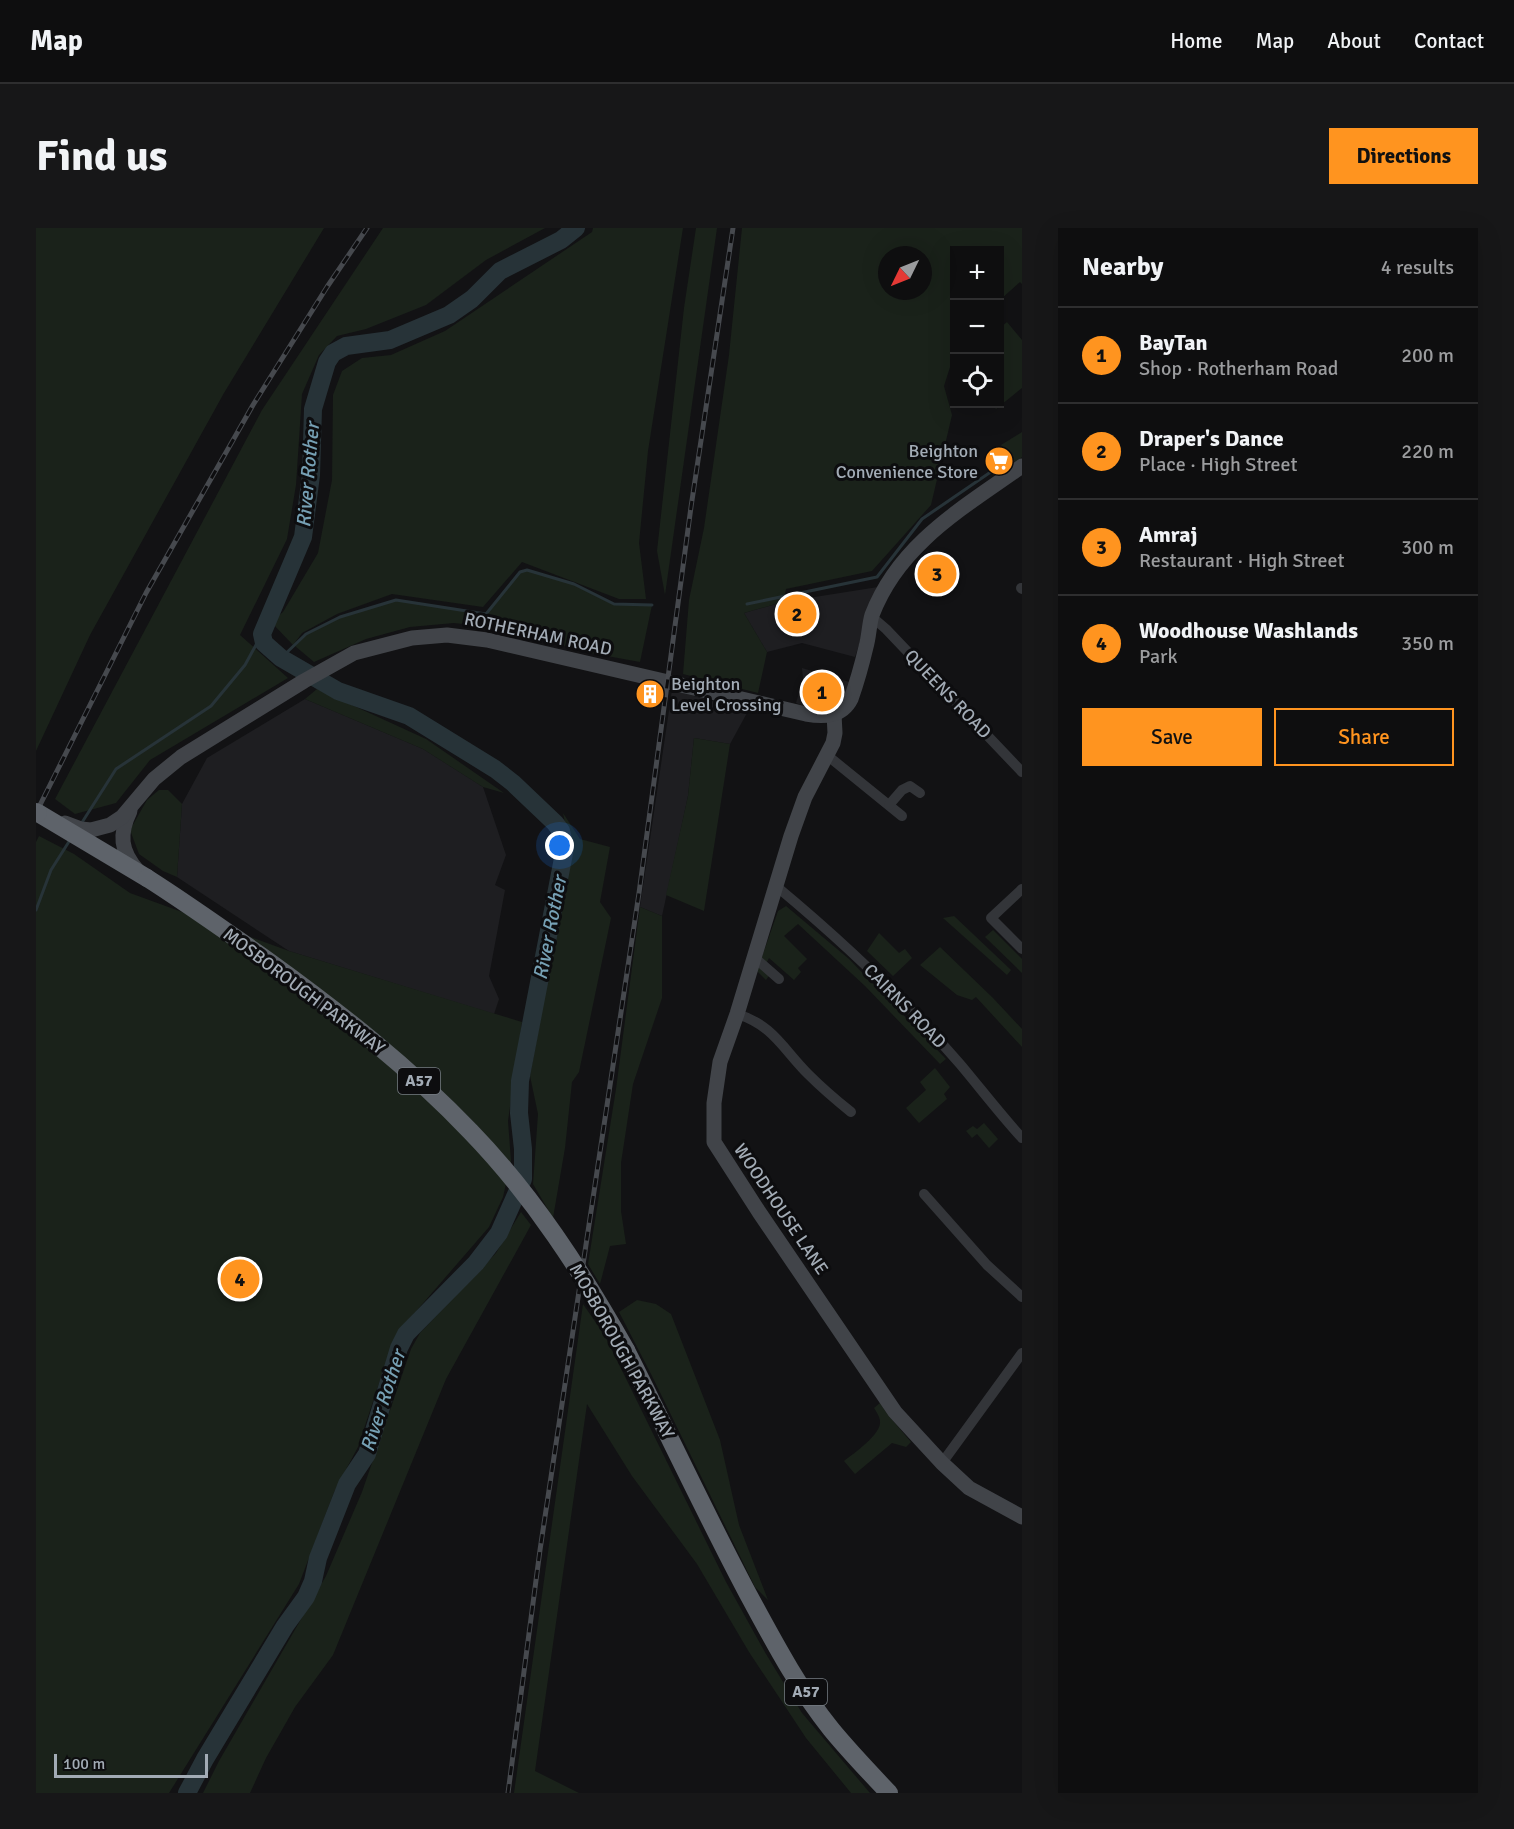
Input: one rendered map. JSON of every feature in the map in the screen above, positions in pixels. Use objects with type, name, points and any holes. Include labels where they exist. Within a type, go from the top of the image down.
[{"type":"highway","name":"MOSBOROUGH PARKWAY","points":[[37,813],[78,831],[180,899],[342,1015],[430,1091],[472,1133],[528,1199],[583,1278],[626,1350],[724,1549],[795,1676],[830,1728],[889,1793]]},
{"type":"street","points":[[834,714],[844,710],[851,699],[867,646],[872,617],[901,564],[925,537],[1022,466]]},
{"type":"street","name":"QUEENS ROAD","points":[[872,617],[1022,772]]},
{"type":"street","name":"ROTHERHAM ROAD","points":[[134,803],[154,779],[181,757],[327,667],[354,653],[390,642],[429,636],[487,640],[806,714],[821,716],[834,714]]},
{"type":"street","name":"WOODHOUSE LANE","points":[[834,714],[835,737],[828,756],[805,797],[790,836],[737,1014],[720,1062],[714,1103],[714,1142],[764,1220],[895,1412],[942,1463],[969,1488],[1022,1517]]},
{"type":"street","points":[[828,756],[902,816]]},
{"type":"street","points":[[889,805],[902,790],[910,786],[920,793]]},
{"type":"street","points":[[78,831],[95,830],[110,825],[122,817],[134,803]]},
{"type":"street","points":[[134,803],[123,828],[123,841],[130,861],[147,879]]},
{"type":"street","name":"CAIRNS ROAD","points":[[776,886],[827,928],[878,977],[960,1064],[1022,1138]]},
{"type":"street","points":[[1022,889],[991,918],[1022,949]]},
{"type":"street","points":[[754,957],[779,980]]},
{"type":"street","points":[[737,1014],[759,1022],[771,1032],[785,1051],[851,1112]]},
{"type":"street","points":[[924,1194],[987,1265],[1022,1297]]},
{"type":"street","points":[[942,1463],[1022,1353]]},
{"type":"shaded area","points":[[36,228],[324,228],[224,393],[90,635],[36,751]]},
{"type":"shaded area","points":[[383,228],[545,228],[486,260],[426,305],[366,329],[337,336],[319,355],[302,394],[296,485],[287,539],[240,635],[288,678],[150,760],[116,803],[75,814],[55,799],[262,410]]},
{"type":"shaded area","points":[[593,228],[683,228],[648,451],[639,543],[646,599],[619,599],[522,562],[483,607],[392,594],[337,614],[302,633],[293,645],[271,622],[283,612],[318,553],[332,480],[333,395],[342,371],[362,358],[391,355],[445,331],[592,232]]},
{"type":"shaded area","points":[[696,228],[717,228],[665,595],[657,551],[684,308]]},
{"type":"shaded area","points":[[742,228],[1022,228],[1022,284],[1020,282],[1004,296],[1004,246],[950,246],[950,367],[944,386],[952,415],[931,505],[872,571],[786,589],[783,602],[744,613],[767,652],[758,693],[683,674],[689,600],[704,528],[729,355]]},
{"type":"shaded area","points":[[1007,322],[1022,340],[1022,388],[1004,403],[1004,354],[1004,325]]},
{"type":"shaded area","points":[[1022,432],[1022,457],[1015,463],[1001,445]]},
{"type":"shaded area","points":[[527,570],[574,584],[614,604],[652,605],[640,662],[585,652],[509,629],[454,623],[410,627],[366,639],[314,662],[295,646],[306,634],[340,617],[396,600],[486,614],[520,572]]},
{"type":"shaded area","points":[[878,587],[855,657],[802,643],[767,652],[744,613],[783,602]]},
{"type":"shaded area","points":[[802,668],[853,683],[845,704],[820,712],[796,703],[803,679]]},
{"type":"shaded area","points":[[317,689],[426,739],[504,793],[483,787],[423,749],[305,699]]},
{"type":"shaded area","points":[[672,690],[748,711],[730,744],[694,738],[688,796],[662,916],[640,907]]},
{"type":"shaded area","points":[[305,699],[423,749],[483,787],[506,855],[495,885],[505,890],[489,976],[499,999],[494,1014],[289,951],[177,877],[182,804],[207,758]]},
{"type":"shaded area","points":[[694,738],[730,744],[704,911],[666,895],[688,796]]},
{"type":"shaded area","points":[[159,790],[168,790],[182,804],[177,877],[163,871],[139,854],[130,830],[147,800]]},
{"type":"shaded area","points":[[563,813],[580,839],[610,847],[600,902],[611,918],[579,1072],[572,1082],[565,1148],[553,1218],[533,1184],[538,1114],[530,1076],[571,852]]},
{"type":"shaded area","points":[[39,836],[74,854],[130,893],[289,951],[522,1022],[508,1121],[511,1161],[503,1197],[489,1227],[399,1331],[387,1359],[358,1447],[335,1490],[299,1584],[169,1793],[36,1793],[36,842]]},
{"type":"shaded area","points":[[786,906],[849,959],[946,1059],[940,1064],[865,986],[798,924],[784,936],[807,959],[798,968],[801,972],[794,980],[769,958],[766,964],[773,970],[766,980],[757,971],[778,911]]},
{"type":"shaded area","points":[[640,907],[662,916],[662,998],[633,1084],[621,1163],[621,1211],[626,1244],[610,1246],[600,1284],[588,1264],[616,1089]]},
{"type":"shaded area","points":[[954,916],[1011,970],[1007,975],[943,918]]},
{"type":"shaded area","points":[[993,930],[1022,959],[1022,973],[985,937]]},
{"type":"shaded area","points":[[879,933],[899,953],[905,949],[912,958],[893,976],[867,951]]},
{"type":"shaded area","points":[[940,947],[1022,1029],[1022,1047],[976,997],[972,1000],[957,995],[920,965]]},
{"type":"shaded area","points":[[935,1068],[950,1087],[944,1094],[947,1099],[919,1123],[906,1108],[926,1090],[920,1082]]},
{"type":"shaded area","points":[[984,1123],[998,1139],[989,1148],[977,1134],[972,1138],[966,1131],[973,1126],[977,1129]]},
{"type":"shaded area","points":[[521,1212],[531,1225],[446,1379],[333,1655],[295,1707],[266,1758],[250,1793],[203,1793],[219,1761],[326,1576],[362,1492],[411,1349],[420,1333],[496,1253]]},
{"type":"shaded area","points":[[637,1300],[656,1304],[671,1314],[720,1440],[739,1525],[768,1600],[755,1587],[619,1312]]},
{"type":"shaded area","points":[[583,1304],[605,1336],[726,1582],[766,1654],[802,1713],[870,1793],[851,1793],[806,1738],[749,1652],[697,1564],[632,1476],[587,1404],[535,1771],[579,1793],[514,1793]]},
{"type":"shaded area","points":[[880,1403],[911,1442],[906,1447],[892,1443],[855,1474],[844,1461],[876,1432],[880,1421],[874,1408]]},
{"type":"waterway","name":"River Rother","points":[[187,1793],[285,1626],[306,1597],[313,1581],[318,1558],[347,1484],[367,1454],[399,1348],[406,1334],[476,1263],[499,1233],[523,1179],[523,1149],[519,1113],[520,1081],[565,848],[561,831],[555,823],[495,769],[409,716],[338,691],[281,658],[264,643],[262,634],[303,537],[311,475],[313,409],[327,362],[333,353],[346,346],[390,340],[449,315],[472,299],[500,271],[561,240],[576,228]]},
{"type":"waterway","points":[[747,604],[877,577],[922,519],[998,467]]},
{"type":"waterway","points":[[281,658],[306,634],[340,617],[396,600],[486,614],[520,572],[527,570],[574,584],[614,604],[652,605]]},
{"type":"waterway","points":[[81,824],[116,769],[211,706],[245,665],[262,634]]},
{"type":"waterway","points":[[36,910],[51,870],[70,840]]},
{"type":"railway","points":[[36,813],[146,593],[253,405],[367,228]]},
{"type":"railway","points":[[508,1793],[540,1550],[639,893],[691,507],[733,228]]},
{"type":"place","name":"Beighton Convenience Store","points":[[999,461]]},
{"type":"place","name":"Amraj","points":[[937,574]]},
{"type":"place","name":"Draper's Dance","points":[[797,614]]},
{"type":"place","name":"BayTan","points":[[822,692]]},
{"type":"place","name":"Beighton Level Crossing","points":[[650,694]]},
{"type":"place","name":"Woodhouse Washlands","points":[[240,1279]]}]
